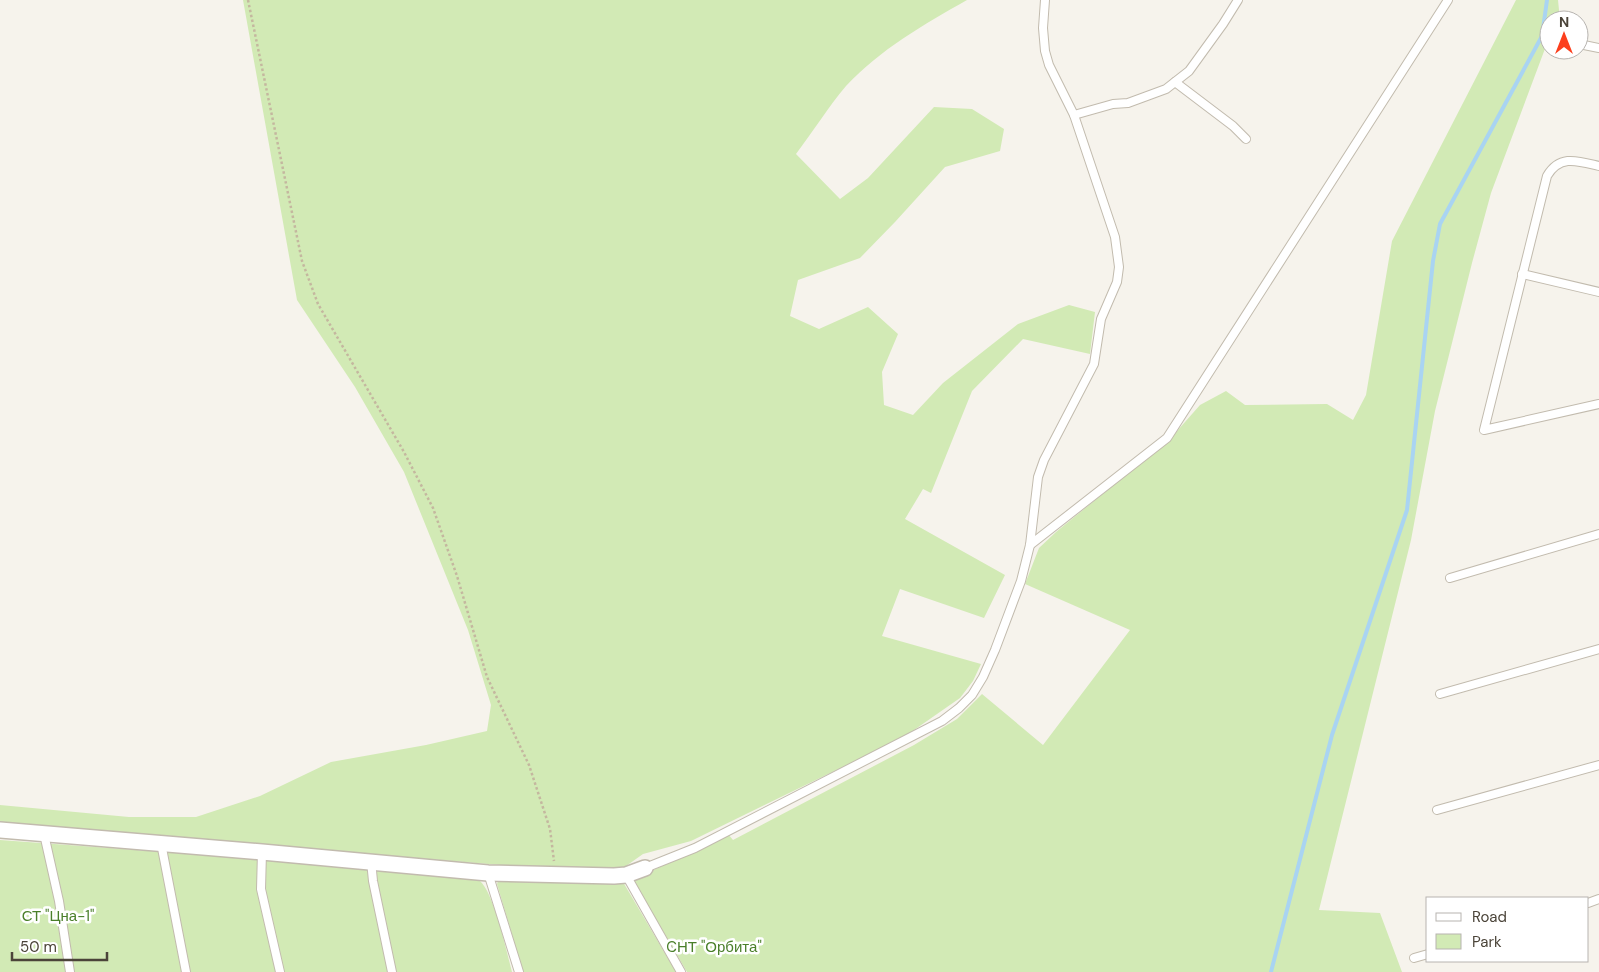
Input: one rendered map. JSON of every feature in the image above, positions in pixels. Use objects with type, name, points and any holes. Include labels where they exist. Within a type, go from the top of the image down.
[{"type":"street","points":[[0,830],[371,861],[488,873],[626,875],[645,868]]},
{"type":"lane","points":[[645,868],[695,848],[909,739],[942,720],[972,696],[996,650],[1021,581],[1030,545],[1038,477],[1044,460],[1094,364],[1100,319],[1117,282],[1118,267],[1115,237],[1074,115],[1049,65],[1045,51],[1043,28],[1044,0]]},
{"type":"lane","points":[[1074,115],[1113,104],[1128,104],[1166,89],[1189,71],[1238,0]]},
{"type":"lane","points":[[1030,545],[1167,438],[1448,0]]},
{"type":"lane","points":[[1175,82],[1246,138]]},
{"type":"lane","points":[[1599,166],[1575,161],[1564,161],[1551,169],[1547,176],[1484,430],[1599,404]]},
{"type":"lane","points":[[1522,274],[1599,292]]},
{"type":"lane","points":[[1450,578],[1599,534]]},
{"type":"lane","points":[[1440,694],[1599,649]]},
{"type":"lane","points":[[1437,810],[1599,765]]},
{"type":"lane","points":[[44,834],[59,901],[70,972]]},
{"type":"lane","points":[[161,843],[186,972]]},
{"type":"lane","points":[[262,852],[261,889],[280,972]]},
{"type":"lane","points":[[371,861],[373,881],[392,972]]},
{"type":"lane","points":[[488,873],[519,972]]},
{"type":"lane","points":[[626,875],[681,972]]},
{"type":"lane","points":[[1414,958],[1426,955]]},
{"type":"path","points":[[248,0],[302,261],[318,304],[404,452],[433,508],[457,576],[487,677],[529,765],[550,829],[554,874]]},
{"type":"green space","points":[[243,0],[967,0],[934,19],[873,60],[846,86],[796,154],[840,199],[868,178],[934,107],[972,109],[1004,129],[1000,151],[945,167],[860,258],[798,280],[790,316],[819,329],[868,307],[898,334],[882,372],[884,405],[913,415],[943,383],[1018,324],[1069,305],[1095,312],[1090,354],[1023,339],[972,391],[931,493],[923,489],[905,519],[1005,575],[984,618],[900,589],[882,636],[981,664],[973,681],[960,698],[904,737],[691,841],[643,854],[619,871],[500,865],[0,823],[0,805],[129,817],[196,817],[260,796],[331,762],[426,745],[487,731],[491,705],[468,630],[404,472],[355,387],[297,300]]},
{"type":"green space","name":"CНТ \"Орбита\"","points":[[1516,0],[1558,0],[1559,10],[1539,10],[1539,60],[1541,60],[1491,193],[1472,263],[1435,411],[1411,540],[1319,910],[1380,913],[1402,972],[687,972],[633,880],[728,834],[733,840],[914,745],[957,719],[982,694],[1043,745],[1130,630],[1025,584],[1039,548],[1170,439],[1200,405],[1226,391],[1245,405],[1327,404],[1353,420],[1366,395],[1392,241]]},
{"type":"green space","name":"СТ \"Цна-1\"","points":[[0,840],[463,874],[480,881],[490,898],[512,972],[0,972]]},
{"type":"green space","points":[[499,879],[623,882],[676,972],[523,972],[497,884]]},
{"type":"waterway","points":[[1271,972],[1332,735],[1407,510],[1433,261],[1440,224],[1542,36],[1547,0]]}]
